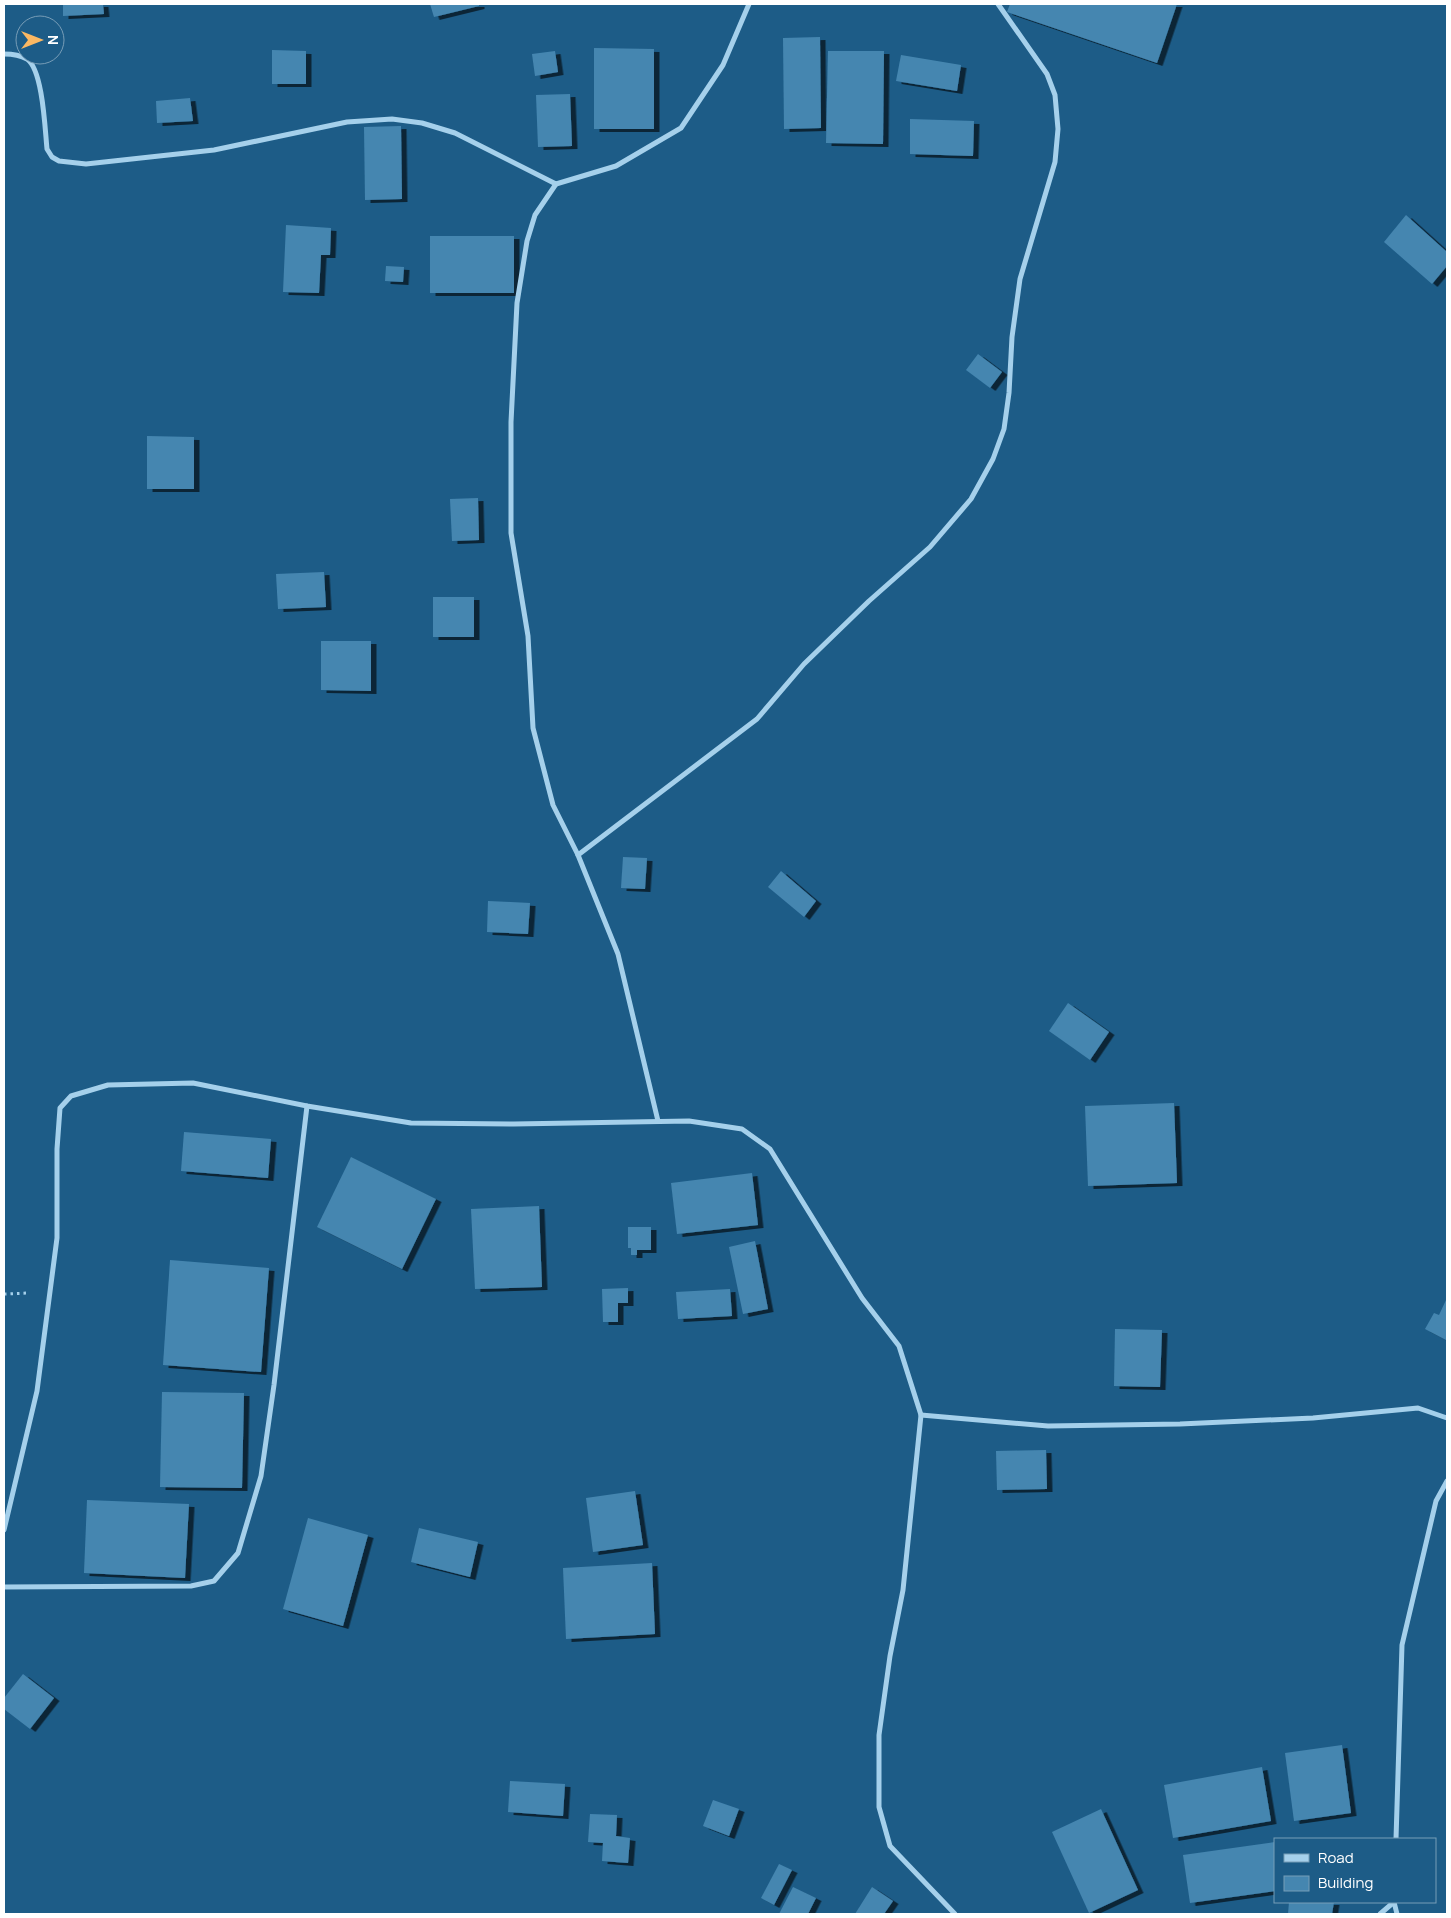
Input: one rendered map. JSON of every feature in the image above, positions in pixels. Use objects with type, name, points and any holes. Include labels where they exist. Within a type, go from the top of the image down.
[{"type":"street","points":[[658,1121],[618,954],[578,855],[554,805],[533,728],[528,636],[511,533],[511,422],[517,303],[526,240],[535,215],[556,184],[616,166],[681,128],[723,66],[749,4]]},
{"type":"street","points":[[578,855],[757,719],[811,658],[869,601],[930,547],[970,499],[993,459],[1004,429],[1009,393],[1012,337],[1020,279],[1055,162],[1058,129],[1055,95],[1047,74],[998,4]]},
{"type":"street","points":[[4,54],[12,54],[27,59],[38,77],[47,149],[52,157],[59,161],[86,164],[214,150],[347,122],[392,119],[422,123],[455,133],[556,184]]},
{"type":"street","points":[[4,1530],[38,1381],[57,1238],[57,1149],[60,1108],[71,1096],[108,1085],[193,1083],[307,1106],[411,1122],[514,1124],[689,1121],[742,1129],[770,1149],[862,1298],[899,1346],[921,1415],[903,1590],[890,1656],[879,1735],[879,1807],[890,1846],[955,1914]]},
{"type":"street","points":[[4,1587],[192,1586],[214,1581],[238,1553],[261,1476],[274,1385],[307,1106]]},
{"type":"street","points":[[921,1415],[1048,1426],[1199,1423],[1313,1418],[1418,1408],[1447,1418]]},
{"type":"street","points":[[1396,1838],[1402,1645],[1436,1501],[1447,1481]]},
{"type":"street","points":[[1380,1914],[1393,1903]]},
{"type":"building","points":[[63,4],[103,4],[104,14],[63,15]]},
{"type":"building","points":[[430,4],[479,4],[479,6],[434,17]]},
{"type":"building","points":[[1010,4],[1177,4],[1157,63],[1007,12]]},
{"type":"building","points":[[820,37],[821,128],[784,129],[783,38]]},
{"type":"building","points":[[594,48],[654,49],[654,129],[594,129]]},
{"type":"building","points":[[272,50],[306,51],[306,84],[272,84]]},
{"type":"building","points":[[555,51],[558,72],[535,76],[532,54]]},
{"type":"building","points":[[828,51],[884,51],[883,144],[826,143]]},
{"type":"building","points":[[901,55],[961,65],[957,91],[896,81]]},
{"type":"building","points":[[570,94],[572,146],[538,147],[536,95]]},
{"type":"building","points":[[190,98],[193,121],[157,123],[156,101]]},
{"type":"building","points":[[910,119],[974,121],[973,156],[910,154]]},
{"type":"building","points":[[401,126],[402,199],[365,200],[364,127]]},
{"type":"building","points":[[1406,215],[1447,252],[1447,266],[1432,284],[1384,242]]},
{"type":"building","points":[[286,225],[331,228],[330,255],[321,255],[319,293],[283,292]]},
{"type":"building","points":[[430,236],[514,236],[514,293],[430,293]]},
{"type":"building","points":[[386,266],[404,267],[403,282],[385,281]]},
{"type":"building","points":[[978,354],[1002,372],[990,388],[966,370]]},
{"type":"building","points":[[147,436],[194,437],[194,489],[147,489]]},
{"type":"building","points":[[478,498],[479,540],[452,541],[450,499]]},
{"type":"building","points":[[324,572],[326,607],[278,609],[276,574]]},
{"type":"building","points":[[433,597],[474,597],[474,637],[433,637]]},
{"type":"building","points":[[321,641],[371,641],[371,691],[321,690]]},
{"type":"building","points":[[623,857],[647,858],[645,889],[621,888]]},
{"type":"building","points":[[781,871],[816,901],[804,917],[768,887]]},
{"type":"building","points":[[488,901],[530,903],[528,934],[487,932]]},
{"type":"building","points":[[1068,1003],[1109,1032],[1090,1060],[1049,1031]]},
{"type":"building","points":[[1174,1103],[1177,1183],[1088,1186],[1085,1106]]},
{"type":"building","points":[[184,1132],[271,1139],[268,1178],[181,1171]]},
{"type":"building","points":[[351,1157],[436,1199],[402,1269],[317,1227]]},
{"type":"building","points":[[752,1173],[758,1225],[677,1234],[671,1183]]},
{"type":"building","points":[[539,1206],[542,1287],[475,1289],[471,1209]]},
{"type":"building","points":[[628,1227],[651,1227],[651,1250],[637,1250],[637,1255],[631,1255],[631,1248],[628,1248]]},
{"type":"building","points":[[755,1241],[768,1309],[743,1314],[729,1247]]},
{"type":"building","points":[[170,1260],[269,1268],[261,1372],[163,1365]]},
{"type":"building","points":[[628,1288],[628,1303],[618,1303],[618,1322],[603,1322],[602,1289]]},
{"type":"building","points":[[730,1289],[732,1316],[678,1319],[676,1292]]},
{"type":"building","points":[[1447,1298],[1446,1340],[1425,1329],[1434,1313],[1439,1315]]},
{"type":"building","points":[[1115,1329],[1162,1330],[1160,1387],[1114,1386]]},
{"type":"building","points":[[162,1392],[244,1393],[242,1488],[160,1487]]},
{"type":"building","points":[[1046,1450],[1047,1489],[997,1490],[996,1451]]},
{"type":"building","points":[[635,1491],[643,1545],[593,1552],[586,1498]]},
{"type":"building","points":[[87,1500],[189,1504],[185,1578],[84,1573]]},
{"type":"building","points":[[308,1518],[368,1535],[343,1626],[283,1609]]},
{"type":"building","points":[[419,1528],[478,1542],[470,1577],[411,1562]]},
{"type":"building","points":[[652,1563],[655,1634],[566,1639],[563,1568]]},
{"type":"building","points":[[23,1674],[54,1698],[30,1729],[4,1709],[4,1698]]},
{"type":"building","points":[[1342,1745],[1351,1813],[1294,1821],[1285,1753]]},
{"type":"building","points":[[1262,1767],[1271,1821],[1173,1838],[1164,1785]]},
{"type":"building","points":[[510,1781],[565,1784],[563,1816],[508,1812]]},
{"type":"building","points":[[713,1800],[739,1809],[729,1836],[703,1826]]},
{"type":"building","points":[[1101,1809],[1138,1890],[1089,1913],[1052,1832]]},
{"type":"building","points":[[590,1814],[617,1815],[616,1836],[630,1838],[628,1863],[602,1861],[603,1843],[588,1842]]},
{"type":"building","points":[[1274,1842],[1274,1891],[1190,1903],[1183,1855]]},
{"type":"building","points":[[779,1864],[792,1870],[774,1905],[761,1898]]},
{"type":"building","points":[[793,1887],[816,1898],[808,1914],[779,1914]]},
{"type":"building","points":[[872,1887],[893,1901],[884,1914],[855,1914]]},
{"type":"building","points":[[1289,1903],[1334,1903],[1332,1914],[1288,1914]]}]
